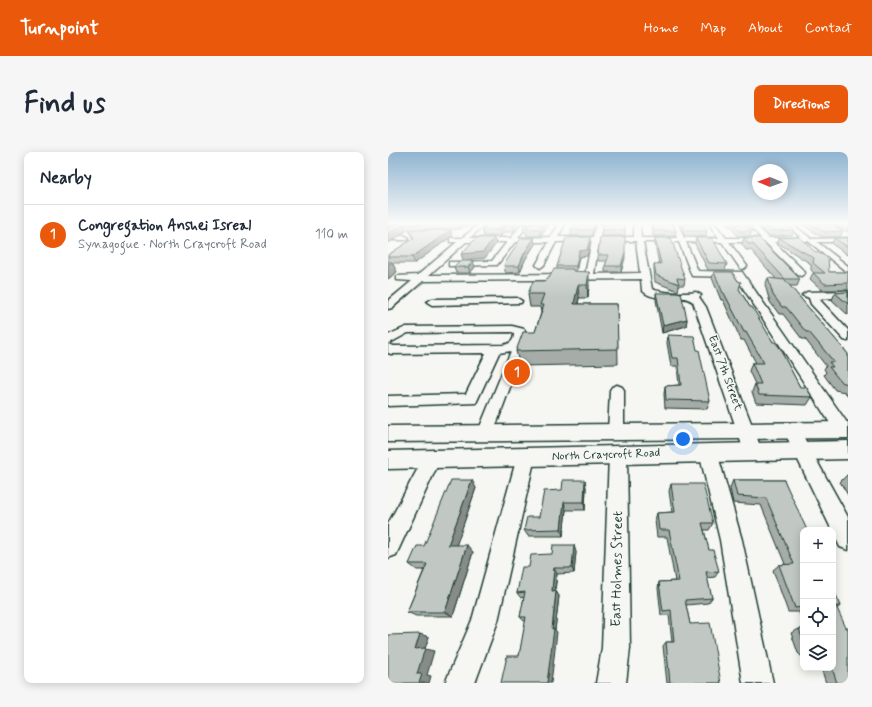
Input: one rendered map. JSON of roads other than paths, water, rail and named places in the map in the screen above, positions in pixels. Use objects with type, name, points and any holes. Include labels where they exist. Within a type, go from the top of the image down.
[{"type":"main road","name":"North Craycroft Road","points":[[388,434],[485,434],[708,452],[792,431],[846,437]]},
{"type":"main road","name":"North Craycroft Road","points":[[388,460],[526,457],[617,444],[750,441],[802,450],[846,437]]},
{"type":"street","points":[[388,306],[393,298],[427,269],[442,260],[453,249]]},
{"type":"street","points":[[452,264],[494,263],[502,249]]},
{"type":"street","points":[[540,265],[549,249]]},
{"type":"street","points":[[589,276],[595,249]]},
{"type":"street","points":[[417,268],[589,276],[644,276],[640,249]]},
{"type":"street","points":[[684,249],[694,274],[739,274],[846,437]]},
{"type":"street","points":[[730,249],[743,266]]},
{"type":"street","points":[[777,249],[801,273]]},
{"type":"street","points":[[820,249],[848,270]]},
{"type":"street","points":[[400,278],[427,269],[444,272]]},
{"type":"street","name":"East 7th Street","points":[[644,276],[645,287],[650,292],[695,296],[701,306],[750,441]]},
{"type":"street","points":[[848,294],[824,294],[810,296],[848,337]]},
{"type":"street","points":[[432,302],[517,301]]},
{"type":"street","points":[[388,340],[406,330],[512,328],[520,331],[520,338],[516,345],[516,352],[485,434]]},
{"type":"street","points":[[388,348],[391,350],[505,349],[516,345]]},
{"type":"street","points":[[388,401],[471,399],[494,349]]},
{"type":"street","name":"East Holmes Street","points":[[611,683],[616,648],[617,390]]},
{"type":"street","points":[[792,431],[848,539]]},
{"type":"street","points":[[708,452],[731,540],[758,683]]},
{"type":"street","points":[[460,683],[486,621],[526,457]]},
{"type":"street","points":[[388,547],[432,460]]},
{"type":"place","name":"Congregation Anshei Isreal","points":[[517,372]]}]
